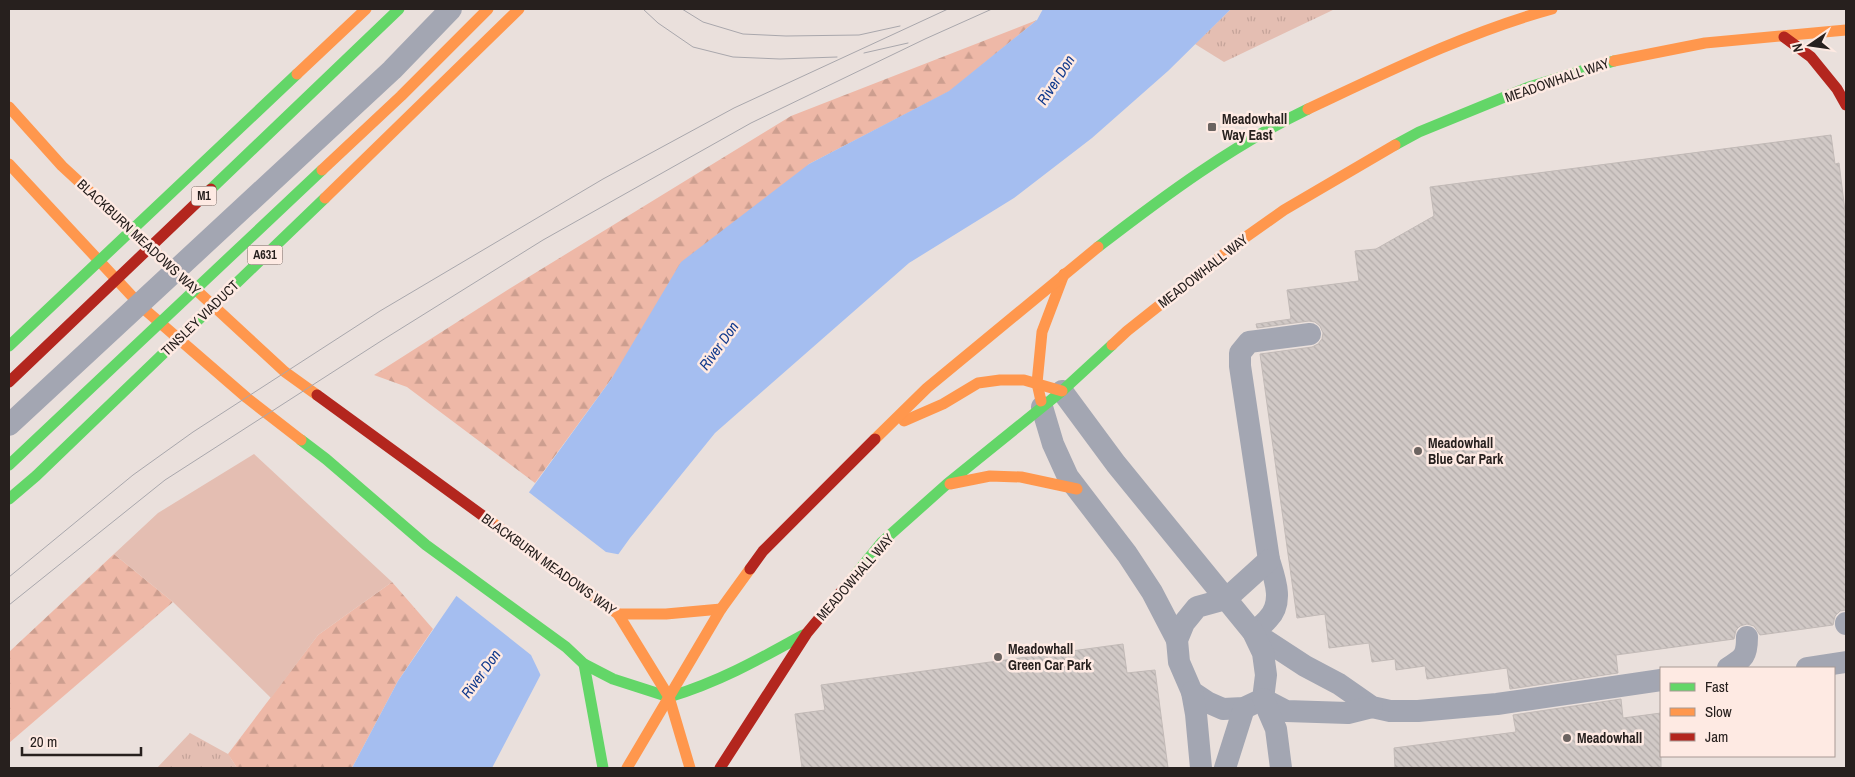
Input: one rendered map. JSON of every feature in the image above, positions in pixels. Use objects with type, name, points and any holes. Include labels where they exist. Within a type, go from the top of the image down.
[{"type":"main road","points":[[9,346],[366,9]]},
{"type":"main road","name":"M1","points":[[9,382],[399,9]]},
{"type":"main road","name":"TINSLEY VIADUCT","points":[[9,465],[401,96],[488,9]]},
{"type":"main road","name":"TINSLEY VIADUCT","points":[[9,499],[43,469],[414,112],[518,9]]},
{"type":"main road","points":[[627,768],[721,609],[764,551],[928,388],[1065,273],[1122,229],[1203,171],[1271,127],[1473,35],[1516,19],[1552,9]]},
{"type":"main road","name":"MEADOWHALL WAY","points":[[720,768],[807,633],[882,542],[947,484],[1062,391],[1127,331],[1243,239],[1323,185],[1419,132],[1529,87],[1576,71],[1623,58],[1704,43],[1846,30]]},
{"type":"main road","points":[[1784,37],[1811,57],[1837,89],[1846,105]]},
{"type":"main road","name":"BLACKBURN MEADOWS WAY","points":[[9,107],[62,166],[285,372],[618,614],[669,697],[690,768]]},
{"type":"main road","points":[[9,164],[143,308],[247,398],[326,459],[426,545],[566,647],[584,664],[613,679],[669,697],[700,688],[737,672],[807,633]]},
{"type":"main road","points":[[1042,407],[1037,383],[1042,332],[1065,273]]},
{"type":"main road","points":[[889,428],[943,404],[978,384],[1000,380],[1024,380],[1062,391]]},
{"type":"main road","points":[[947,484],[990,476],[1021,477],[1077,489]]},
{"type":"main road","points":[[618,614],[666,614],[721,609]]},
{"type":"main road","points":[[584,664],[603,768]]},
{"type":"lane","points":[[9,424],[392,70],[451,9]]},
{"type":"lane","points":[[1253,632],[1270,618],[1278,601],[1276,580],[1269,560],[1240,353],[1248,342],[1310,334]]},
{"type":"lane","points":[[1062,391],[1116,464],[1253,632],[1263,653],[1266,675],[1225,768]]},
{"type":"lane","points":[[1042,407],[1053,444],[1068,477],[1127,554],[1152,592],[1177,640],[1179,662],[1192,692],[1201,768]]},
{"type":"lane","points":[[1177,640],[1184,623],[1197,607],[1226,599],[1269,560]]},
{"type":"lane","points":[[1253,632],[1305,666],[1339,684],[1372,707],[1390,711],[1418,711],[1497,704],[1660,680]]},
{"type":"lane","points":[[1730,667],[1743,659],[1747,649],[1747,637]]},
{"type":"lane","points":[[1814,667],[1846,662]]},
{"type":"lane","points":[[1192,692],[1207,702],[1223,709],[1254,704],[1286,711],[1348,713],[1372,707]]},
{"type":"lane","points":[[1254,704],[1276,729],[1282,768]]},
{"type":"green space","points":[[1231,9],[1335,9],[1224,62],[1195,44]]},
{"type":"green space","points":[[1037,20],[950,91],[809,164],[612,378],[535,483],[407,387],[374,375],[509,289],[791,116]]},
{"type":"green space","points":[[254,454],[392,582],[318,635],[271,698],[173,602],[114,554],[158,513]]},
{"type":"green space","points":[[114,554],[173,602],[9,743],[9,652]]},
{"type":"green space","points":[[392,582],[433,629],[398,681],[352,768],[237,768],[228,754],[318,635]]},
{"type":"green space","points":[[190,733],[228,754],[237,768],[157,768]]},
{"type":"water","name":"River Don","points":[[1043,9],[1231,9],[1168,71],[1092,138],[1014,198],[909,263],[715,433],[630,538],[564,630],[492,768],[352,768],[398,681],[503,528],[612,378],[681,262],[809,164],[949,91],[1037,20]]},
{"type":"pier","points":[[526,490],[606,552],[622,555],[566,631],[542,678],[531,655],[454,594]]},
{"type":"building","name":"Meadowhall Blue Car Park","points":[[1831,135],[1835,164],[1839,163],[1846,219],[1846,610],[1840,611],[1835,616],[1833,625],[1760,635],[1754,626],[1747,624],[1740,626],[1736,630],[1734,639],[1616,655],[1618,673],[1510,689],[1507,668],[1427,679],[1425,666],[1396,670],[1395,659],[1372,662],[1369,643],[1329,648],[1325,614],[1297,618],[1260,354],[1312,347],[1322,339],[1323,333],[1320,326],[1315,322],[1309,321],[1257,328],[1256,324],[1291,319],[1287,290],[1359,281],[1355,251],[1376,249],[1434,216],[1430,187]]},
{"type":"building","name":"Meadowhall Green Car Park","points":[[1123,644],[1127,673],[1155,670],[1168,768],[802,768],[795,714],[825,710],[821,685]]},
{"type":"building","name":"Meadowhall","points":[[1621,699],[1623,718],[1660,713],[1661,768],[1395,768],[1394,748],[1516,732],[1513,715]]},
{"type":"tram line","points":[[643,9],[658,23],[693,47],[733,57],[780,59],[837,57]]},
{"type":"tram line","points":[[682,9],[703,22],[743,34],[786,36],[859,35],[900,26]]},
{"type":"tram line","points":[[9,577],[133,475],[193,432],[380,311],[603,179],[734,108],[948,9]]},
{"type":"tram line","points":[[9,605],[165,480],[381,341],[543,240],[751,123],[925,39],[992,9]]},
{"type":"tram line","points":[[864,53],[908,43]]},
{"type":"traffic: fast","points":[[211,189],[399,9]]},
{"type":"traffic: fast","points":[[1395,145],[1419,132],[1529,87],[1614,61]]},
{"type":"traffic: fast","points":[[9,346],[297,74]]},
{"type":"traffic: fast","points":[[1098,247],[1200,172],[1280,123],[1308,109]]},
{"type":"traffic: fast","points":[[9,465],[322,170]]},
{"type":"traffic: fast","points":[[9,499],[36,476],[325,198]]},
{"type":"traffic: fast","points":[[851,580],[882,542],[947,484],[1062,391],[1112,345]]},
{"type":"traffic: fast","points":[[301,440],[326,459],[426,545],[566,647],[584,664],[613,679],[669,697]]},
{"type":"traffic: fast","points":[[669,697],[722,677],[803,635]]},
{"type":"traffic: fast","points":[[584,664],[603,768]]},
{"type":"traffic: slow","points":[[297,74],[366,9]]},
{"type":"traffic: slow","points":[[322,170],[401,96],[488,9]]},
{"type":"traffic: slow","points":[[325,198],[519,9]]},
{"type":"traffic: slow","points":[[1308,109],[1459,41],[1521,18],[1552,9]]},
{"type":"traffic: slow","points":[[1614,61],[1705,43],[1846,30]]},
{"type":"traffic: slow","points":[[9,107],[62,166],[285,372],[317,395]]},
{"type":"traffic: slow","points":[[1112,345],[1243,239],[1284,210],[1395,145]]},
{"type":"traffic: slow","points":[[9,164],[143,308],[247,398],[301,440]]},
{"type":"traffic: slow","points":[[875,439],[927,388],[1098,247]]},
{"type":"traffic: slow","points":[[1041,401],[1037,383],[1042,332],[1064,274]]},
{"type":"traffic: slow","points":[[904,421],[943,404],[978,383],[1000,380],[1024,380],[1062,391]]},
{"type":"traffic: slow","points":[[950,484],[990,476],[1021,477],[1077,489]]},
{"type":"traffic: slow","points":[[490,521],[618,614],[669,697],[690,768]]},
{"type":"traffic: slow","points":[[627,768],[721,609],[750,569]]},
{"type":"traffic: slow","points":[[618,614],[666,614],[721,609]]},
{"type":"traffic: jam","points":[[1784,37],[1811,57],[1837,89],[1846,105]]},
{"type":"traffic: jam","points":[[9,382],[211,189]]},
{"type":"traffic: jam","points":[[317,395],[490,521]]},
{"type":"traffic: jam","points":[[750,569],[763,551],[875,439]]},
{"type":"traffic: jam","points":[[720,768],[807,633],[851,580]]},
{"type":"place","name":"Meadowhall Way East","points":[[1212,127]]},
{"type":"place","name":"Meadowhall Blue Car Park","points":[[1418,451]]},
{"type":"place","name":"Meadowhall Green Car Park","points":[[998,657]]},
{"type":"place","name":"Meadowhall","points":[[1567,738]]}]
